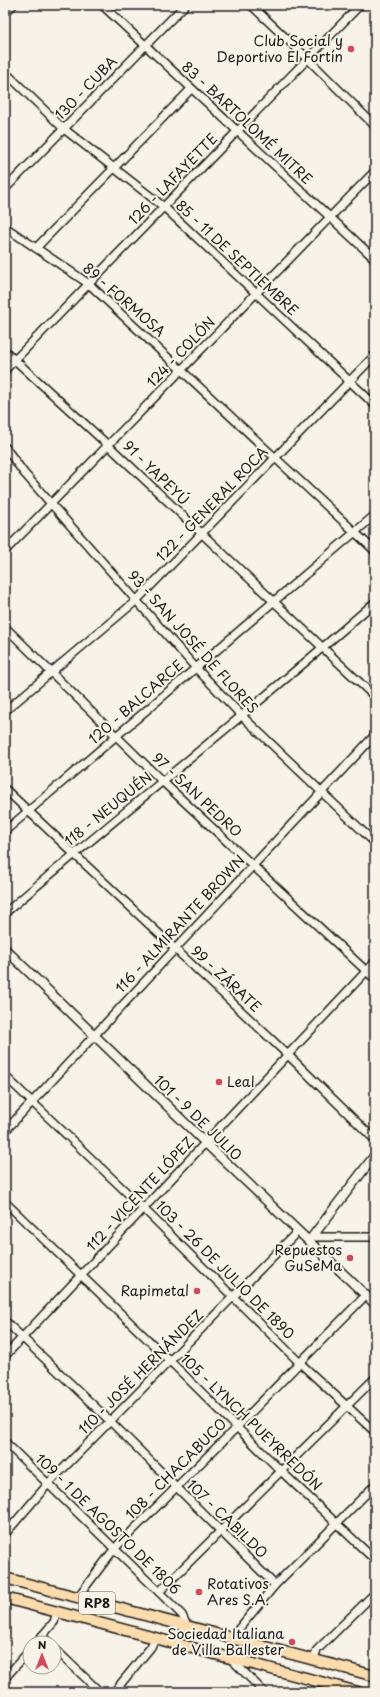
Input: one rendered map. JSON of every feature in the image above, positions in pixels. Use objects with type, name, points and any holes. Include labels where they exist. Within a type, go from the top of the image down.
[{"type":"main road","name":"RP8","points":[[5,1578],[188,1628],[314,1659],[375,1676]]},
{"type":"main road","name":"RP8","points":[[5,1598],[232,1660],[358,1692]]},
{"type":"street","points":[[5,13],[13,5]]},
{"type":"street","name":"83 - BARTOLOMÉ MITRE","points":[[102,5],[375,259]]},
{"type":"street","name":"130 - CUBA","points":[[5,189],[185,5]]},
{"type":"street","points":[[251,5],[375,126]]},
{"type":"street","name":"126 - LAFAYETTE","points":[[5,370],[360,5]]},
{"type":"street","name":"85 - 11 DE SEPTIEMBRE","points":[[5,72],[64,129],[113,169],[164,207],[375,405]]},
{"type":"street","points":[[36,248],[191,89]]},
{"type":"street","name":"124 - COLÓN","points":[[5,551],[375,172]]},
{"type":"street","name":"89 - FORMOSA","points":[[5,227],[89,284],[375,551]]},
{"type":"street","name":"91 - YAPEYÚ","points":[[5,351],[375,697]]},
{"type":"street","name":"122 - GENERAL ROCA","points":[[5,711],[137,600],[375,355]]},
{"type":"street","name":"93 - SAN JOSÉ DE FLORES","points":[[5,447],[24,473],[196,667],[242,716],[375,843]]},
{"type":"street","name":"120 - BALCARCE","points":[[5,831],[375,514]]},
{"type":"street","name":"118 - NEUQUÉN","points":[[5,913],[323,648],[375,602]]},
{"type":"street","name":"97 - SAN PEDRO","points":[[5,627],[163,782],[375,979]]},
{"type":"street","name":"116 - ALMIRANTE BROWN","points":[[5,1131],[174,948],[375,735]]},
{"type":"street","name":"99 - ZÁRATE","points":[[5,789],[288,1055],[375,1140]]},
{"type":"street","name":"101 - 9 DE JULIO","points":[[5,949],[205,1143],[298,1231],[311,1239],[375,1304]]},
{"type":"street","name":"112 - VICENTE LÓPEZ","points":[[5,1356],[375,962]]},
{"type":"street","name":"103 - 26 DE JULIO DE 1890","points":[[5,1076],[144,1209],[300,1363],[375,1432]]},
{"type":"street","points":[[311,1239],[375,1155]]},
{"type":"street","name":"105 - LYNCH PUEYRREDÓN","points":[[5,1202],[237,1426],[281,1471],[375,1560]]},
{"type":"street","name":"110 - JOSÉ HERNÁNDEZ","points":[[5,1534],[48,1484],[298,1231]]},
{"type":"street","points":[[311,1239],[375,1237]]},
{"type":"street","name":"108 - CHACABUCO","points":[[77,1598],[115,1548],[366,1295]]},
{"type":"street","name":"107 - CABILDO","points":[[5,1321],[110,1421],[275,1585]]},
{"type":"street","points":[[159,1592],[375,1378]]},
{"type":"street","name":"109 - 1 DE AGOSTO DE 1806","points":[[5,1442],[182,1615],[188,1628]]},
{"type":"street","points":[[234,1640],[237,1631],[275,1585],[375,1485]]},
{"type":"street","points":[[314,1659],[317,1650],[375,1593]]},
{"type":"street","points":[[43,1635],[56,1618],[57,1612]]},
{"type":"street","points":[[114,1692],[151,1647],[155,1638]]},
{"type":"street","points":[[62,1656],[100,1692]]},
{"type":"street","points":[[5,1678],[22,1659]]},
{"type":"street","points":[[232,1660],[263,1692]]},
{"type":"place","name":"Club Social y Deportivo El Fortín","points":[[351,49]]},
{"type":"place","name":"Leal","points":[[219,1082]]},
{"type":"place","name":"Repuestos GuSeMa","points":[[350,1258]]},
{"type":"place","name":"Rapimetal","points":[[197,1291]]},
{"type":"place","name":"Rotativos Ares S.A.","points":[[199,1592]]},
{"type":"place","name":"Sociedad Italiana de Villa Ballester","points":[[292,1642]]}]
